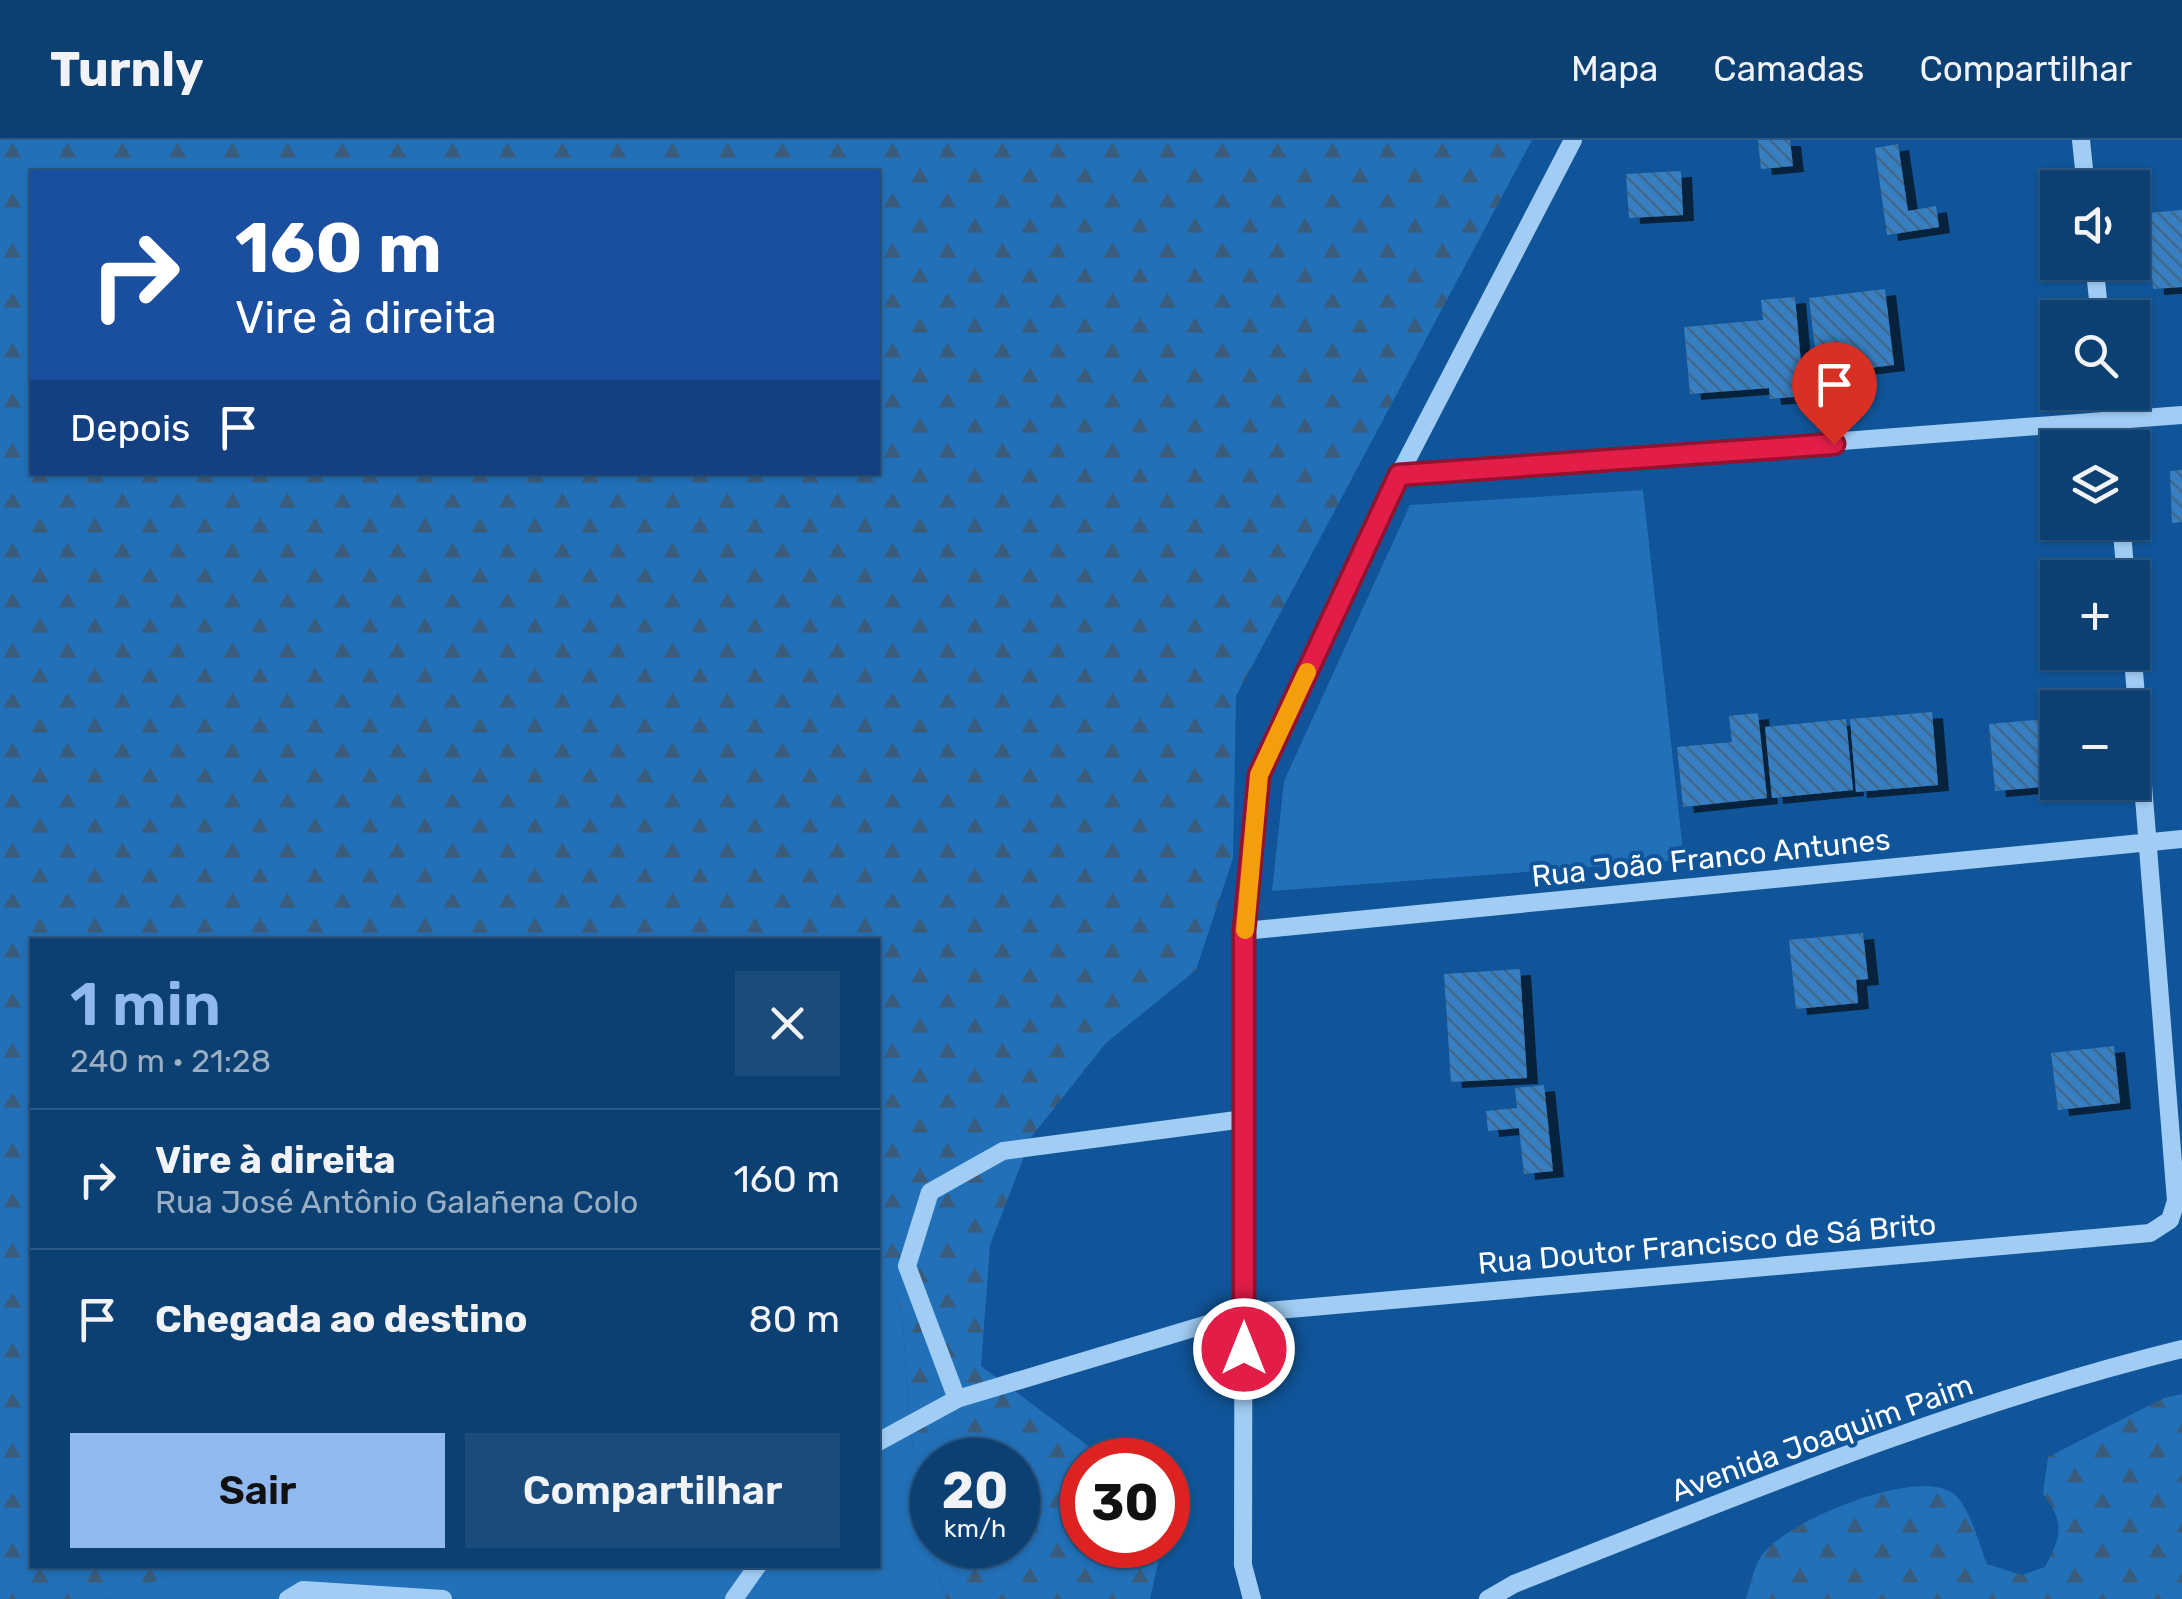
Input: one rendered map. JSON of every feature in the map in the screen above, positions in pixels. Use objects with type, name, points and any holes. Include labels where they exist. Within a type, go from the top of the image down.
[{"type":"street","points":[[1252,1599],[1243,1565],[1244,931],[1259,775],[1399,475],[1573,140]]},
{"type":"street","points":[[2081,140],[2084,170]]},
{"type":"street","points":[[2110,410],[2113,430]]},
{"type":"street","points":[[1399,475],[2182,416]]},
{"type":"street","points":[[2134,670],[2151,842]]},
{"type":"street","name":"Rua João Franco Antunes","points":[[1244,931],[2182,838]]},
{"type":"street","name":"Rua Doutor Francisco de Sá Brito","points":[[880,1441],[957,1399],[1244,1313],[2150,1233],[2170,1220],[2176,1201],[2151,842]]},
{"type":"street","points":[[957,1399],[907,1266],[930,1192],[1004,1151],[1244,1119]]},
{"type":"street","name":"Avenida Joaquim Paim","points":[[1488,1599],[1514,1584],[1748,1492],[2081,1374],[2182,1349]]},
{"type":"street","points":[[734,1599],[756,1568]]},
{"type":"street","points":[[288,1599],[303,1590],[443,1599]]},
{"type":"green space","points":[[0,140],[1532,140],[1236,696],[1233,858],[1196,970],[1106,1043],[1032,1136],[990,1245],[981,1366],[1078,1438],[1060,1438],[1060,1568],[1157,1568],[1150,1599],[946,1599],[937,1568],[1040,1568],[1040,1438],[912,1438],[902,1313],[880,1257],[880,938],[30,938],[30,1568],[191,1568],[105,1599],[0,1599]]},
{"type":"green space","points":[[1643,490],[1684,860],[1272,891],[1284,781],[1410,505]]},
{"type":"green space","points":[[880,1257],[902,1313],[912,1438],[910,1568],[937,1568],[946,1599],[105,1599],[191,1568],[880,1568]]},
{"type":"green space","points":[[2182,1394],[2182,1599],[1746,1599],[1759,1560],[1776,1541],[1824,1513],[1854,1501],[1912,1487],[1936,1487],[1960,1500],[1987,1564],[2022,1575],[2045,1567],[2059,1529],[2055,1513],[2043,1494],[2048,1457],[2164,1398]]},
{"type":"building","points":[[1758,140],[1790,140],[1793,166],[1761,169]]},
{"type":"building","points":[[1898,144],[1908,211],[1936,206],[1939,227],[1887,235],[1875,148]]},
{"type":"building","points":[[1681,171],[1683,215],[1629,218],[1626,174]]},
{"type":"building","points":[[2182,210],[2182,287],[2153,289],[2150,213]]},
{"type":"building","points":[[1885,289],[1894,365],[1818,374],[1809,298]]},
{"type":"building","points":[[1795,297],[1804,396],[1770,399],[1769,388],[1690,394],[1684,327],[1763,320],[1761,300]]},
{"type":"building","points":[[2182,470],[2182,522],[2172,523],[2170,471]]},
{"type":"building","points":[[1932,712],[1938,785],[1856,792],[1850,719]]},
{"type":"building","points":[[1758,713],[1767,798],[1683,807],[1677,747],[1732,742],[1729,716]]},
{"type":"building","points":[[1846,719],[1853,790],[1772,798],[1765,727]]},
{"type":"building","points":[[2040,720],[2040,787],[1995,791],[1989,724]]},
{"type":"building","points":[[1863,933],[1868,979],[1856,980],[1858,1003],[1796,1009],[1789,940]]},
{"type":"building","points":[[1520,969],[1527,1078],[1451,1082],[1444,974]]},
{"type":"building","points":[[2114,1046],[2120,1103],[2058,1110],[2051,1053]]},
{"type":"building","points":[[1544,1085],[1553,1171],[1524,1174],[1519,1128],[1488,1131],[1486,1111],[1517,1108],[1515,1088]]},
{"type":"slow traffic","points":[[1245,930],[1259,775],[1307,672]]},
{"type":"route","points":[[1244,1349],[1244,931],[1259,775],[1399,475],[1834,444]]}]
